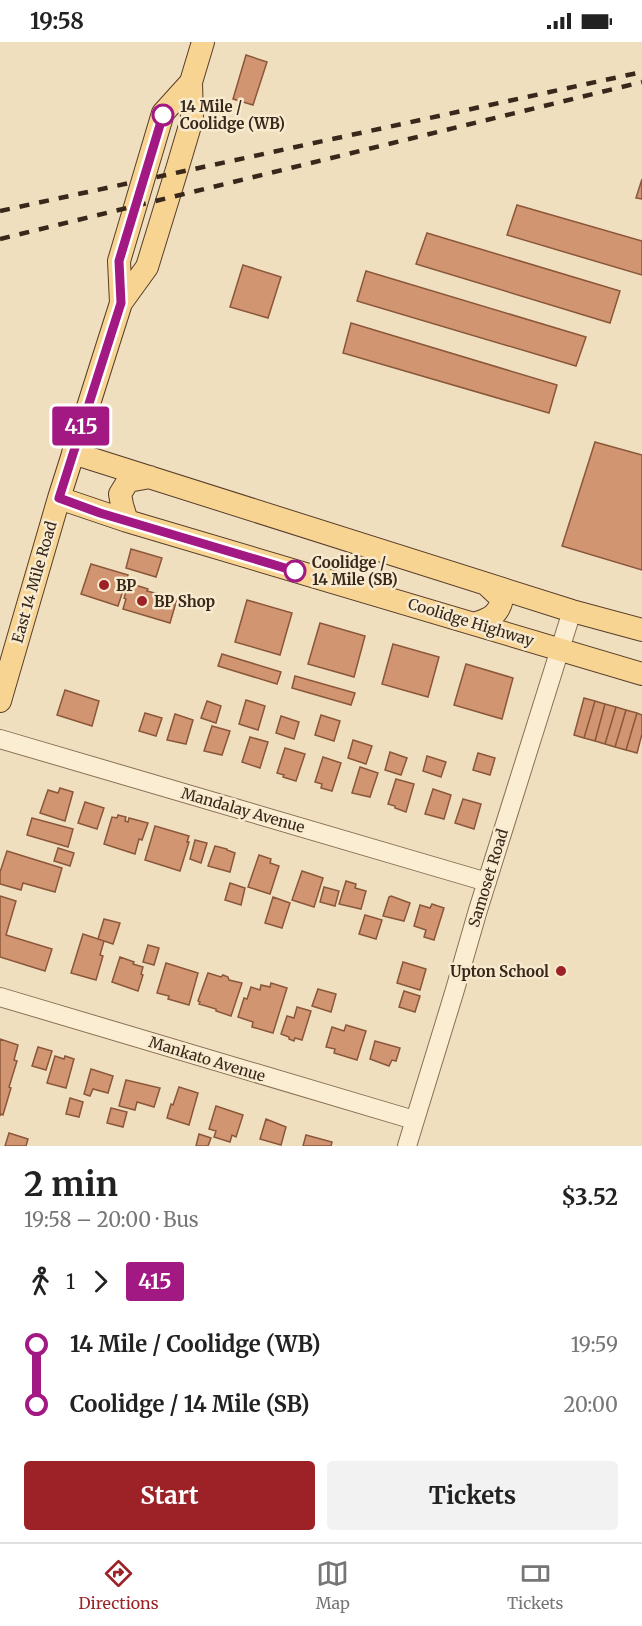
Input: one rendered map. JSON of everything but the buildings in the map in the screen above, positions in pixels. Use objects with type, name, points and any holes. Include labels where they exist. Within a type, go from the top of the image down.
[{"type":"main road","name":"East 14 Mile Road","points":[[0,701],[59,498],[121,303],[119,261],[164,113],[190,82],[203,42]]},
{"type":"main road","points":[[73,453],[488,585],[642,630]]},
{"type":"main road","points":[[127,521],[120,494],[129,481],[150,477]]},
{"type":"main road","name":"Coolidge Highway","points":[[59,498],[127,521],[642,674]]},
{"type":"main road","points":[[476,623],[491,618],[501,606],[502,599],[488,585]]},
{"type":"street","name":"Samoset Road","points":[[407,1146],[572,611]]},
{"type":"street","name":"Mandalay Avenue","points":[[0,739],[487,882]]},
{"type":"street","name":"Mankato Avenue","points":[[0,997],[414,1120]]},
{"type":"railway","points":[[0,211],[642,72]]},
{"type":"railway","points":[[0,239],[642,82]]},
{"type":"bus line","name":"415","points":[[163,115],[119,261],[121,303],[59,498],[100,513],[295,571]]},
{"type":"place","name":"14 Mile / Coolidge (WB)","points":[[163,115]]},
{"type":"place","name":"Coolidge / 14 Mile (SB)","points":[[295,571]]},
{"type":"place","name":"BP","points":[[104,585]]},
{"type":"place","name":"BP Shop","points":[[142,601]]},
{"type":"place","name":"Upton School","points":[[561,971]]}]
